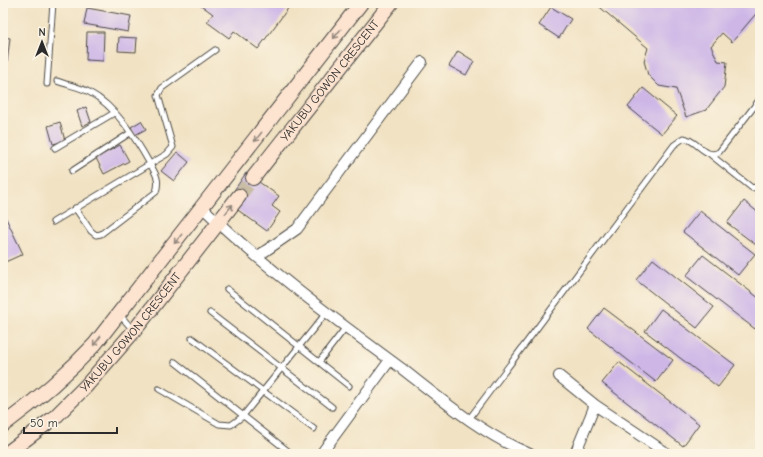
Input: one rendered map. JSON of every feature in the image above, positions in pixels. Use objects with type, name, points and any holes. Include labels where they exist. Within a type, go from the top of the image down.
[{"type":"street","points":[[3,425],[36,401],[70,371],[95,344],[118,313],[203,208],[361,3]]},
{"type":"street","name":"YAKUBU GOWON CRESCENT","points":[[253,178],[391,3]]},
{"type":"street","points":[[258,256],[297,228],[422,62]]},
{"type":"street","name":"YAKUBU GOWON CRESCENT","points":[[6,454],[55,417],[86,386],[134,331],[239,196]]},
{"type":"street","points":[[203,208],[218,223],[258,256],[327,312],[390,360],[489,434],[530,454]]},
{"type":"street","points":[[321,454],[390,360]]},
{"type":"street","points":[[559,376],[594,405],[668,454]]},
{"type":"street","points":[[575,454],[594,405]]},
{"type":"lane","points":[[47,84],[53,3]]},
{"type":"lane","points":[[53,222],[167,154],[173,147],[158,95],[162,88],[215,50]]},
{"type":"lane","points":[[57,81],[89,92],[108,105],[130,133],[157,176],[158,184],[156,192],[101,234],[96,235],[91,231],[75,208]]},
{"type":"lane","points":[[711,154],[719,152],[760,100]]},
{"type":"lane","points":[[55,148],[114,113]]},
{"type":"lane","points":[[72,171],[130,133]]},
{"type":"lane","points":[[469,419],[674,145],[684,138],[690,139],[711,154],[752,188],[760,186]]},
{"type":"lane","points":[[227,289],[349,386]]},
{"type":"lane","points":[[159,389],[219,424],[231,425],[242,417],[327,312]]},
{"type":"lane","points":[[118,313],[134,331]]},
{"type":"lane","points":[[210,313],[332,408]]},
{"type":"lane","points":[[319,362],[346,326]]},
{"type":"lane","points":[[192,338],[314,430]]},
{"type":"lane","points":[[175,362],[242,417],[288,451]]},
{"type":"building","points":[[198,3],[292,3],[258,49],[234,31],[229,38],[207,22],[213,14]]},
{"type":"building","points":[[595,3],[760,3],[760,9],[732,42],[722,33],[711,46],[718,61],[727,62],[724,87],[706,110],[686,117],[676,89],[659,86],[648,75],[644,61],[648,48]]},
{"type":"building","points":[[551,7],[571,19],[559,38],[539,25]]},
{"type":"building","points":[[87,8],[131,16],[128,32],[84,24]]},
{"type":"building","points":[[87,32],[104,32],[103,61],[86,60]]},
{"type":"building","points":[[3,37],[10,38],[4,88],[3,88]]},
{"type":"building","points":[[119,37],[137,38],[136,52],[118,51]]},
{"type":"building","points":[[458,51],[474,61],[466,75],[449,66]]},
{"type":"building","points":[[643,88],[677,116],[662,134],[628,107]]},
{"type":"building","points":[[86,107],[91,122],[82,126],[77,111]]},
{"type":"building","points":[[141,121],[146,129],[135,135],[131,127]]},
{"type":"building","points":[[60,122],[65,141],[53,144],[48,126]]},
{"type":"building","points":[[120,145],[129,161],[104,174],[96,158]]},
{"type":"building","points":[[177,152],[189,162],[174,181],[161,171]]},
{"type":"building","points":[[246,173],[279,196],[272,206],[280,212],[267,231],[235,208],[242,198],[233,192]]},
{"type":"building","points":[[744,201],[760,214],[760,248],[727,223]]},
{"type":"building","points":[[700,211],[755,254],[738,275],[683,232]]},
{"type":"building","points":[[3,212],[23,254],[3,263]]},
{"type":"building","points":[[703,255],[760,299],[760,322],[755,329],[686,276]]},
{"type":"building","points":[[653,259],[714,307],[697,328],[636,280]]},
{"type":"building","points":[[604,308],[673,360],[656,382],[588,329]]},
{"type":"building","points":[[661,309],[735,365],[718,387],[645,331]]},
{"type":"building","points":[[619,362],[699,424],[683,446],[602,383]]},
{"type":"tunnel","points":[[239,196],[253,178]]}]
